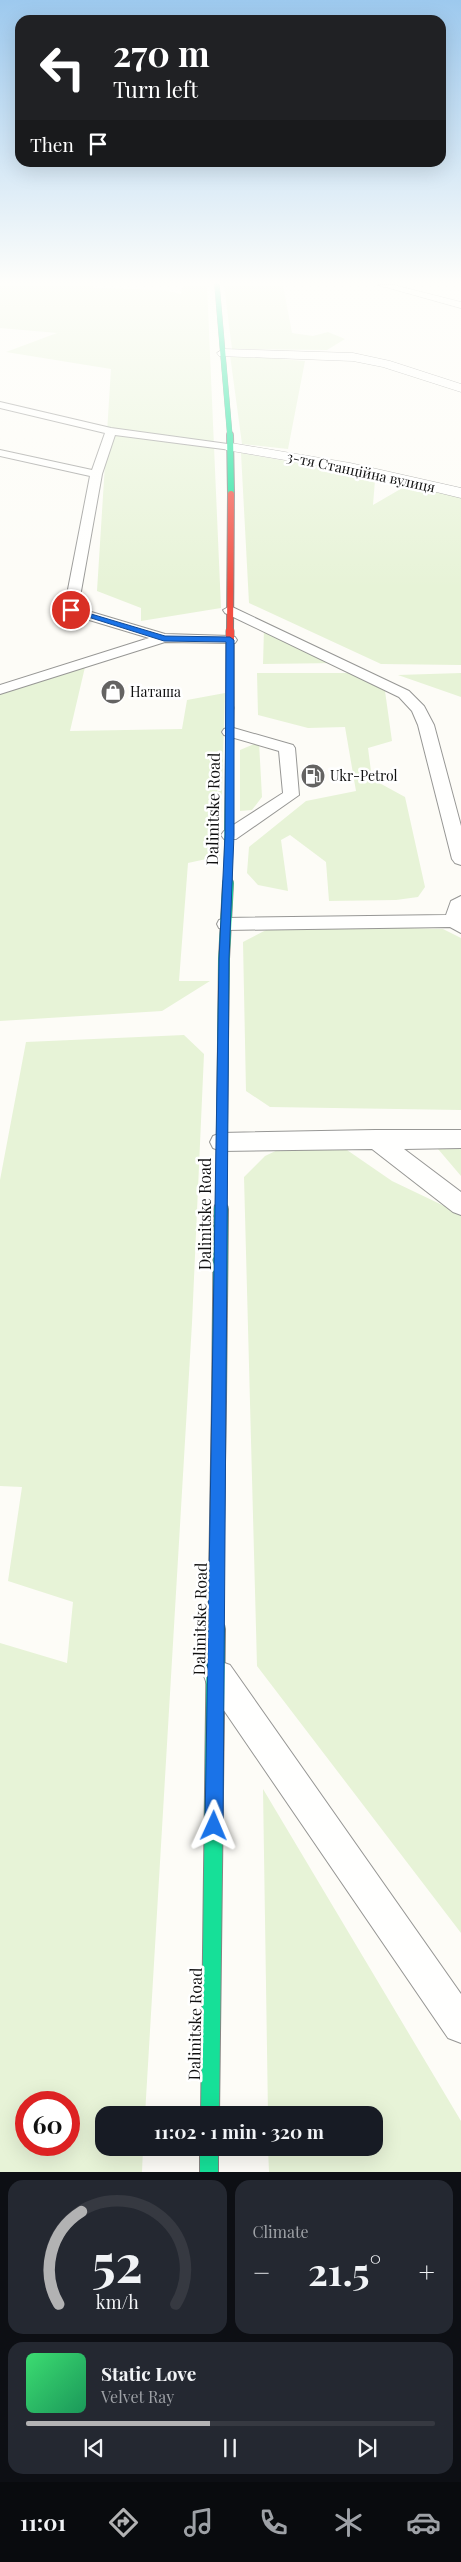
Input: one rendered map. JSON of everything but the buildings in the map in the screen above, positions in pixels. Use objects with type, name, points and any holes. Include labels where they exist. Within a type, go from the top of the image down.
[{"type":"main road","name":"Dalinitske Road","points":[[210,2106],[221,1142],[230,835],[231,447],[226,386]]},
{"type":"main road","points":[[209,2156],[209,2172]]},
{"type":"street","name":"3-тя Станційна вулиця","points":[[231,447],[350,467],[461,494]]},
{"type":"lane","points":[[0,405],[111,432],[231,447]]},
{"type":"lane","points":[[111,432],[96,474],[71,610],[164,638],[230,640]]},
{"type":"lane","points":[[0,453],[96,474]]},
{"type":"lane","points":[[230,610],[404,694],[419,708],[426,725],[461,859]]},
{"type":"lane","points":[[0,690],[164,638]]},
{"type":"lane","points":[[230,732],[287,748],[291,796],[230,835]]},
{"type":"lane","points":[[226,924],[457,924],[457,905],[461,902]]},
{"type":"lane","points":[[221,1142],[461,1138]]},
{"type":"lane","points":[[376,1139],[461,1206]]},
{"type":"lane","points":[[216,1672],[461,2025]]},
{"type":"green space","points":[[110,386],[211,386],[221,608],[141,621],[141,608],[97,591]]},
{"type":"green space","points":[[234,386],[300,386],[288,449],[242,444]]},
{"type":"green space","points":[[241,453],[365,475],[375,480],[373,505],[404,487],[428,482],[461,495],[461,665],[381,664],[249,603]]},
{"type":"green space","points":[[264,629],[337,663],[263,664]]},
{"type":"green space","points":[[85,667],[70,731],[182,729],[187,700],[225,693],[220,856],[188,863],[179,981],[210,981],[162,1011],[0,1021],[0,694]]},
{"type":"green space","points":[[257,673],[353,673],[385,691],[392,741],[368,748],[372,779],[405,797],[425,887],[418,897],[396,900],[329,901],[326,862],[290,835],[281,840],[288,891],[258,885],[247,873],[249,847],[306,801],[356,791],[345,727],[308,728],[258,715]]},
{"type":"green space","points":[[461,673],[461,697],[398,675]]},
{"type":"green space","points":[[259,742],[262,797],[252,810],[240,811],[240,750]]},
{"type":"green space","points":[[293,925],[443,929],[461,938],[461,1110],[270,1107],[246,1091],[243,942],[268,929]]},
{"type":"green space","points":[[184,1035],[204,1054],[192,1323],[146,2106],[95,2106],[95,2156],[143,2156],[142,2172],[0,2172],[0,1643],[67,1663],[73,1602],[8,1581],[22,1487],[0,1486],[0,1180],[26,1042]]},
{"type":"green space","points":[[301,1139],[331,1139],[392,1181],[461,1214],[461,1933],[257,1666],[244,1177],[265,1156]]},
{"type":"green space","points":[[438,1149],[461,1149],[461,1176]]},
{"type":"green space","points":[[263,1789],[461,2121],[461,2172],[269,2172],[268,2156],[383,2156],[383,2106],[268,2106]]},
{"type":"traffic: fast","points":[[226,386],[231,447],[231,494]]},
{"type":"traffic: fast","points":[[219,1400],[224,959],[230,835],[230,708]]},
{"type":"traffic: fast","points":[[210,2106],[216,1585]]},
{"type":"traffic: fast","points":[[209,2156],[209,2172]]},
{"type":"traffic: slow","points":[[216,1585],[219,1400]]},
{"type":"traffic: jam","points":[[230,708],[231,494]]},
{"type":"place","name":"Наташа","points":[[113,692]]},
{"type":"place","name":"Ukr-Petrol","points":[[313,776]]},
{"type":"route","points":[[71,610],[164,638],[230,640],[230,835],[224,959],[221,1142],[214,1826]]}]
